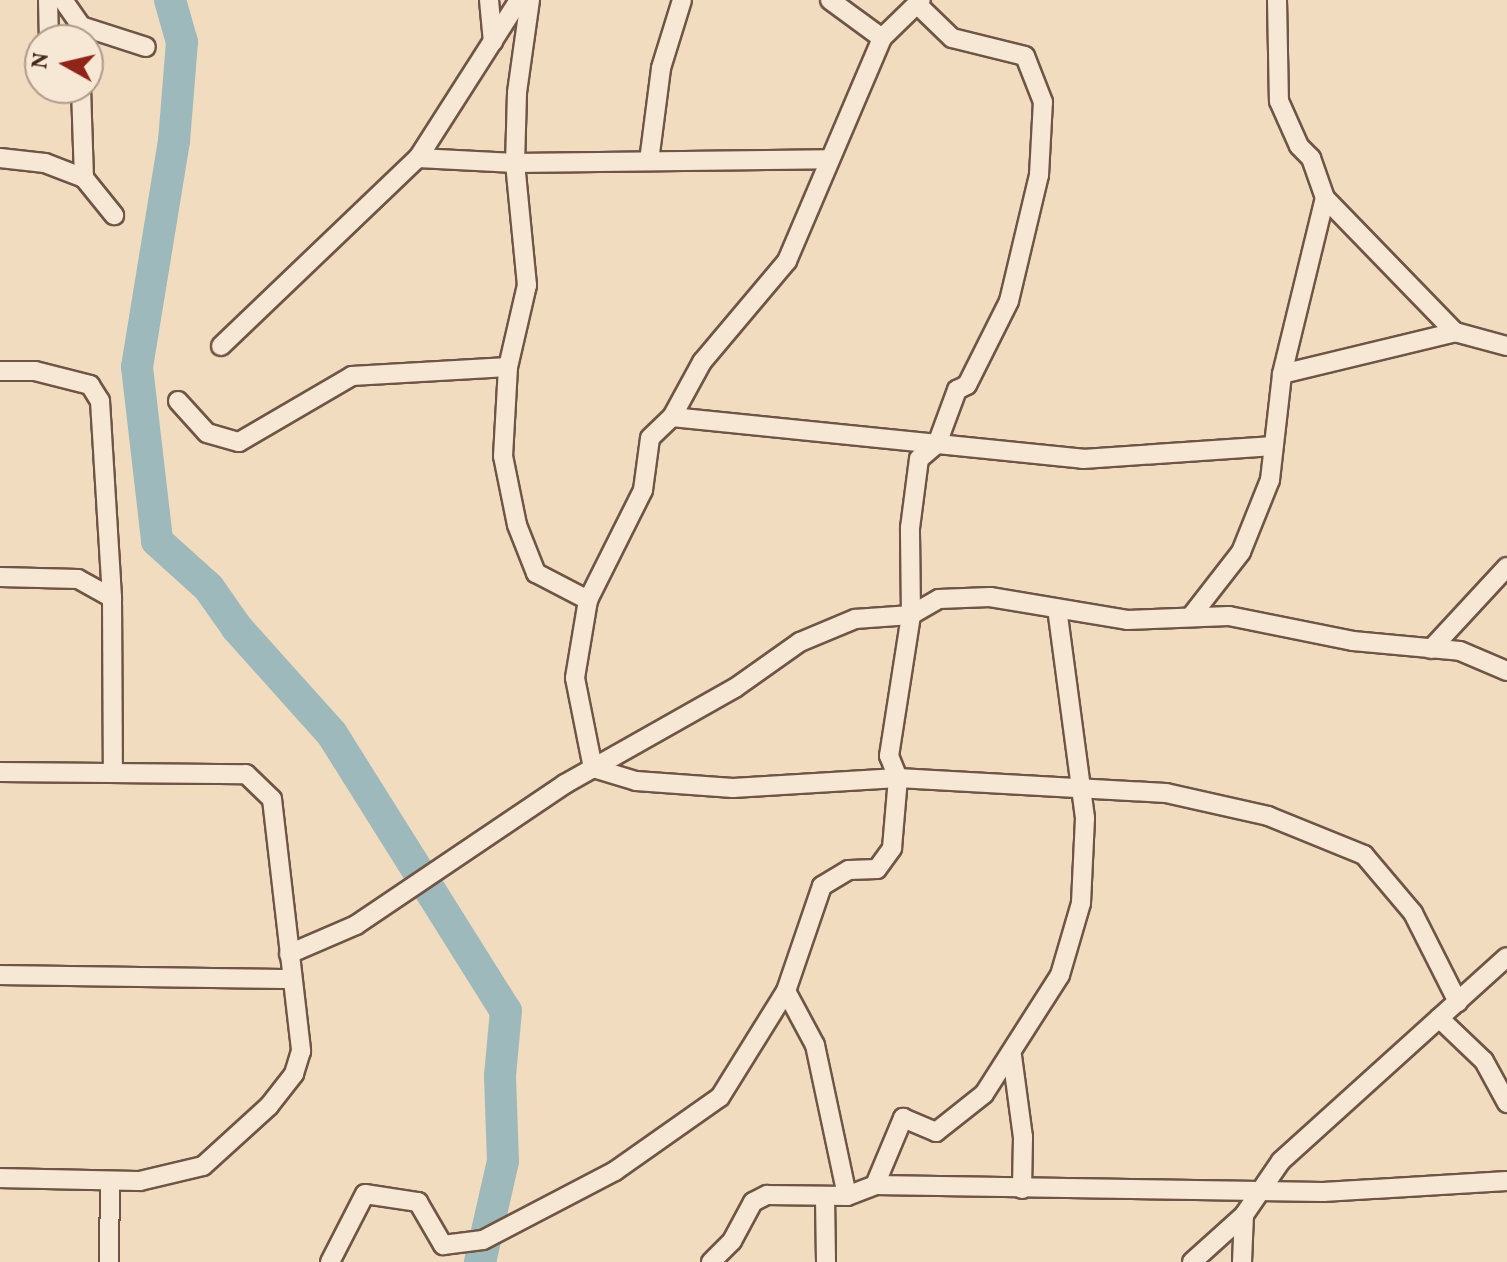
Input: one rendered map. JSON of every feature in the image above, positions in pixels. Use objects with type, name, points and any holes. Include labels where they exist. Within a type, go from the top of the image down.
[{"type":"street","points":[[48,0],[49,24]]},
{"type":"street","points":[[63,0],[81,26],[146,47]]},
{"type":"street","points":[[489,0],[493,42]]},
{"type":"street","points":[[221,346],[418,158],[519,0]]},
{"type":"street","points":[[530,0],[517,93],[515,163],[527,285],[508,367],[503,456],[517,525],[536,573],[588,600]]},
{"type":"street","points":[[649,161],[661,68],[682,0]]},
{"type":"street","points":[[830,0],[882,38]]},
{"type":"street","points":[[1277,0],[1279,101],[1299,146],[1311,158],[1325,198],[1455,332]]},
{"type":"street","points":[[330,1262],[365,1194],[418,1202],[443,1245],[483,1240],[615,1171],[720,1097],[748,1061],[786,991],[788,972],[822,886],[849,870],[877,869],[892,848],[898,778],[889,756],[911,615],[914,480],[919,459],[937,444],[957,390],[967,385],[1009,301],[1039,175],[1043,102],[1025,56],[952,38],[920,3],[882,38],[787,261],[702,362],[672,417],[650,438],[643,490],[588,600],[575,678],[593,768]]},
{"type":"street","points":[[82,104],[84,178]]},
{"type":"street","points":[[0,158],[45,163],[84,178],[114,215]]},
{"type":"street","points":[[418,158],[515,163],[830,159]]},
{"type":"street","points":[[1192,615],[1241,552],[1270,480],[1282,374],[1325,198]]},
{"type":"street","points":[[1282,374],[1455,332],[1507,346]]},
{"type":"street","points":[[178,401],[207,433],[239,442],[352,376],[508,367]]},
{"type":"street","points":[[0,371],[35,371],[90,385],[100,401],[112,598],[113,772]]},
{"type":"street","points":[[672,417],[1083,459],[1274,446]]},
{"type":"street","points":[[1431,649],[1507,568]]},
{"type":"street","points":[[0,577],[78,579],[112,598]]},
{"type":"street","points":[[289,954],[356,925],[593,768],[828,628],[855,619],[911,615],[939,599],[990,597],[1127,620],[1192,615],[1229,616],[1353,641],[1480,656],[1507,671]]},
{"type":"street","points":[[875,1185],[903,1118],[936,1132],[984,1094],[1012,1056],[1060,975],[1081,903],[1085,818],[1057,609]]},
{"type":"street","points":[[593,768],[636,781],[733,788],[898,778],[1166,793],[1268,816],[1364,855],[1413,913],[1458,1002]]},
{"type":"street","points":[[0,772],[246,774],[272,799],[301,1051],[294,1074],[269,1106],[227,1150],[203,1166],[110,1183],[37,1175],[0,1178]]},
{"type":"street","points":[[1192,1262],[1244,1215],[1281,1161],[1507,957]]},
{"type":"street","points":[[0,975],[292,979]]},
{"type":"street","points":[[786,991],[815,1045],[847,1196]]},
{"type":"street","points":[[1439,1018],[1484,1061],[1507,1103]]},
{"type":"street","points":[[1012,1056],[1023,1137],[1022,1189]]},
{"type":"street","points":[[711,1262],[732,1241],[753,1202],[767,1195],[847,1196],[875,1185],[1262,1191],[1507,1181]]},
{"type":"street","points":[[109,1262],[110,1183]]},
{"type":"street","points":[[825,1197],[826,1262]]},
{"type":"street","points":[[1242,1262],[1244,1215]]},
{"type":"waterway","points":[[170,0],[182,42],[174,141],[137,367],[157,541],[209,588],[237,628],[332,734],[506,1011],[500,1076],[503,1161],[480,1262]]}]
